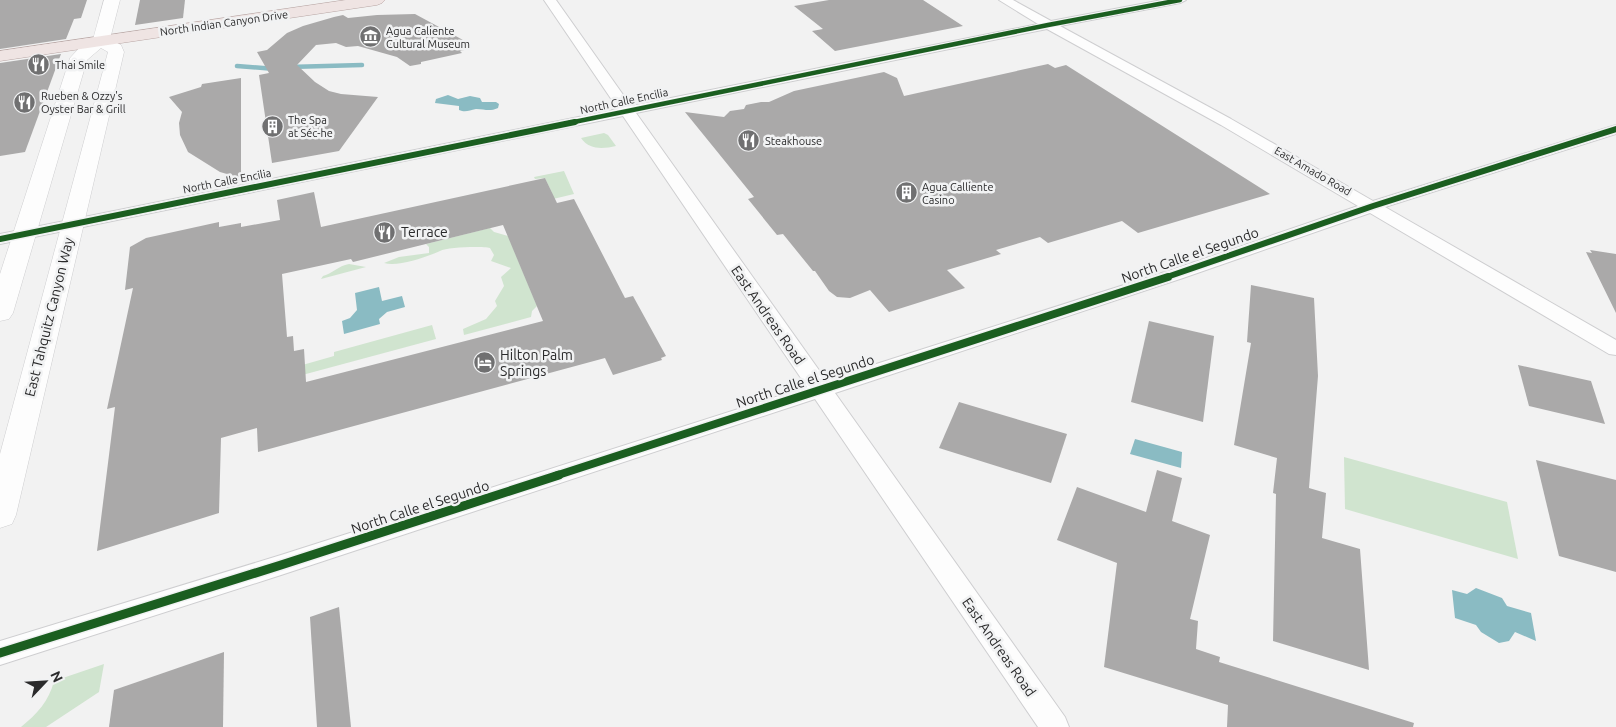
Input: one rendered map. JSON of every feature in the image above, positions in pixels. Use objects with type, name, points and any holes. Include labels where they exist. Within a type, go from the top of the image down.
[{"type":"main road","points":[[0,313],[79,58],[101,41],[112,0]]},
{"type":"main road","name":"North Indian Canyon Drive","points":[[0,56],[377,0]]},
{"type":"main road","name":"East Tahquitz Canyon Way","points":[[0,515],[116,52],[115,48],[101,41]]},
{"type":"street","name":"East Andreas Road","points":[[550,0],[1055,727]]},
{"type":"street","name":"East Amado Road","points":[[1006,0],[1373,206],[1616,349]]},
{"type":"street","name":"North Calle Encilia","points":[[0,239],[1048,25],[1180,0]]},
{"type":"street","name":"North Calle el Segundo","points":[[0,653],[281,565],[820,390],[1177,274],[1373,206],[1616,128]]},
{"type":"green space","points":[[604,133],[608,135],[616,146],[606,148],[592,147],[581,138]]},
{"type":"green space","points":[[564,171],[574,194],[549,200],[552,193],[545,178],[535,179],[534,177]]},
{"type":"green space","points":[[490,228],[494,232],[508,236],[537,306],[532,311],[531,317],[464,335],[463,329],[486,319],[497,306],[495,301],[504,286],[501,277],[511,268],[491,261],[494,255],[490,248],[450,249],[405,263],[384,263],[399,257],[429,253],[429,247],[426,244]]},
{"type":"green space","points":[[349,264],[366,267],[321,279],[323,276]]},
{"type":"green space","points":[[432,325],[436,339],[250,389],[250,380],[334,356],[334,352]]},
{"type":"green space","points":[[1344,457],[1507,502],[1518,559],[1345,509]]},
{"type":"green space","points":[[104,664],[99,692],[46,727],[21,727],[42,707],[54,681]]},
{"type":"water","points":[[448,95],[458,99],[470,96],[480,98],[482,102],[496,102],[499,104],[498,108],[492,110],[476,109],[464,111],[459,110],[459,106],[435,103],[436,99]]},
{"type":"water","points":[[379,287],[382,301],[402,296],[405,307],[387,312],[379,319],[380,324],[344,334],[342,321],[350,318],[357,310],[355,293]]},
{"type":"water","points":[[1135,439],[1182,452],[1181,468],[1130,454]]},
{"type":"water","points":[[1476,588],[1502,598],[1507,606],[1531,613],[1536,641],[1515,632],[1509,641],[1499,643],[1481,632],[1476,625],[1455,618],[1452,590],[1467,594]]},
{"type":"building","points":[[0,0],[87,0],[81,18],[74,19],[66,39],[0,49]]},
{"type":"building","points":[[140,0],[185,0],[183,18],[135,25]]},
{"type":"building","points":[[829,0],[923,0],[963,26],[835,51],[812,31],[823,29],[794,6]]},
{"type":"building","points":[[415,14],[463,40],[456,42],[468,49],[460,51],[462,53],[410,66],[397,57],[358,46],[346,47],[336,43],[316,45],[297,65],[315,82],[329,91],[341,94],[378,97],[339,151],[272,163],[259,75],[269,73],[257,52],[267,50],[287,33],[334,17],[343,15],[348,18]]},
{"type":"building","points":[[61,54],[25,152],[0,156],[0,63]]},
{"type":"building","name":"Agua Calliente Casino","points":[[1048,64],[1055,68],[1066,65],[1270,194],[1138,233],[1122,221],[1048,243],[1040,237],[996,250],[1001,254],[947,270],[965,288],[889,312],[870,290],[850,298],[837,297],[829,291],[815,271],[813,271],[783,234],[777,235],[748,199],[754,197],[685,112],[724,117],[730,111],[744,109],[746,105],[769,102],[794,91],[884,72],[897,78],[904,96]]},
{"type":"building","points":[[241,78],[241,178],[220,172],[188,152],[180,135],[179,123],[182,112],[169,97],[201,87],[202,84]]},
{"type":"building","name":"Hilton Palm Springs","points":[[545,178],[557,203],[574,199],[625,298],[633,296],[666,356],[661,358],[662,360],[613,375],[605,358],[258,452],[257,428],[221,438],[219,513],[97,551],[115,407],[107,409],[133,288],[125,290],[130,247],[146,238],[219,222],[219,227],[241,223],[241,227],[280,220],[277,200],[314,192],[321,227]],"holes":[[[503,225],[543,321],[306,382],[304,349],[294,351],[293,336],[287,337],[282,274],[351,259],[353,262]]]},
{"type":"building","points":[[1590,250],[1616,254],[1616,313],[1586,252],[1592,253]]},
{"type":"building","points":[[1251,285],[1314,298],[1318,376],[1309,488],[1326,493],[1322,538],[1360,549],[1369,670],[1273,641],[1276,494],[1273,493],[1277,458],[1234,445],[1251,343],[1247,342]]},
{"type":"building","points":[[1149,321],[1214,336],[1203,422],[1131,402]]},
{"type":"building","points":[[1518,365],[1591,381],[1605,424],[1529,406]]},
{"type":"building","points":[[959,402],[1067,434],[1051,483],[939,448]]},
{"type":"building","points":[[1536,460],[1616,480],[1616,572],[1559,556]]},
{"type":"building","points":[[1157,470],[1182,478],[1172,521],[1210,535],[1190,619],[1198,621],[1196,649],[1220,657],[1219,662],[1414,723],[1413,727],[1227,727],[1228,705],[1104,667],[1117,563],[1057,540],[1077,487],[1146,512]]},
{"type":"building","points":[[339,607],[351,727],[317,727],[310,617]]},
{"type":"building","points":[[224,652],[223,727],[109,727],[114,690]]},
{"type":"waterway","points":[[289,67],[362,65]]},
{"type":"waterway","points":[[237,66],[275,69]]},
{"type":"cycle path","points":[[0,239],[1048,25],[1180,0]]},
{"type":"cycle path","points":[[0,653],[281,565],[1177,274],[1373,206],[1616,129]]},
{"type":"place","name":"Agua Caliente Cultural Museum","points":[[370,37]]},
{"type":"place","name":"Thai Smile","points":[[39,65]]},
{"type":"place","name":"Rueben & Ozzy's Oyster Bar & Grill","points":[[25,102]]},
{"type":"place","name":"The Spa at Séc-he","points":[[272,126]]},
{"type":"place","name":"Steakhouse","points":[[749,141]]},
{"type":"place","name":"Agua Calliente Casino","points":[[906,193]]},
{"type":"place","name":"Terrace","points":[[385,232]]},
{"type":"place","name":"Hilton Palm Springs","points":[[484,363]]}]
